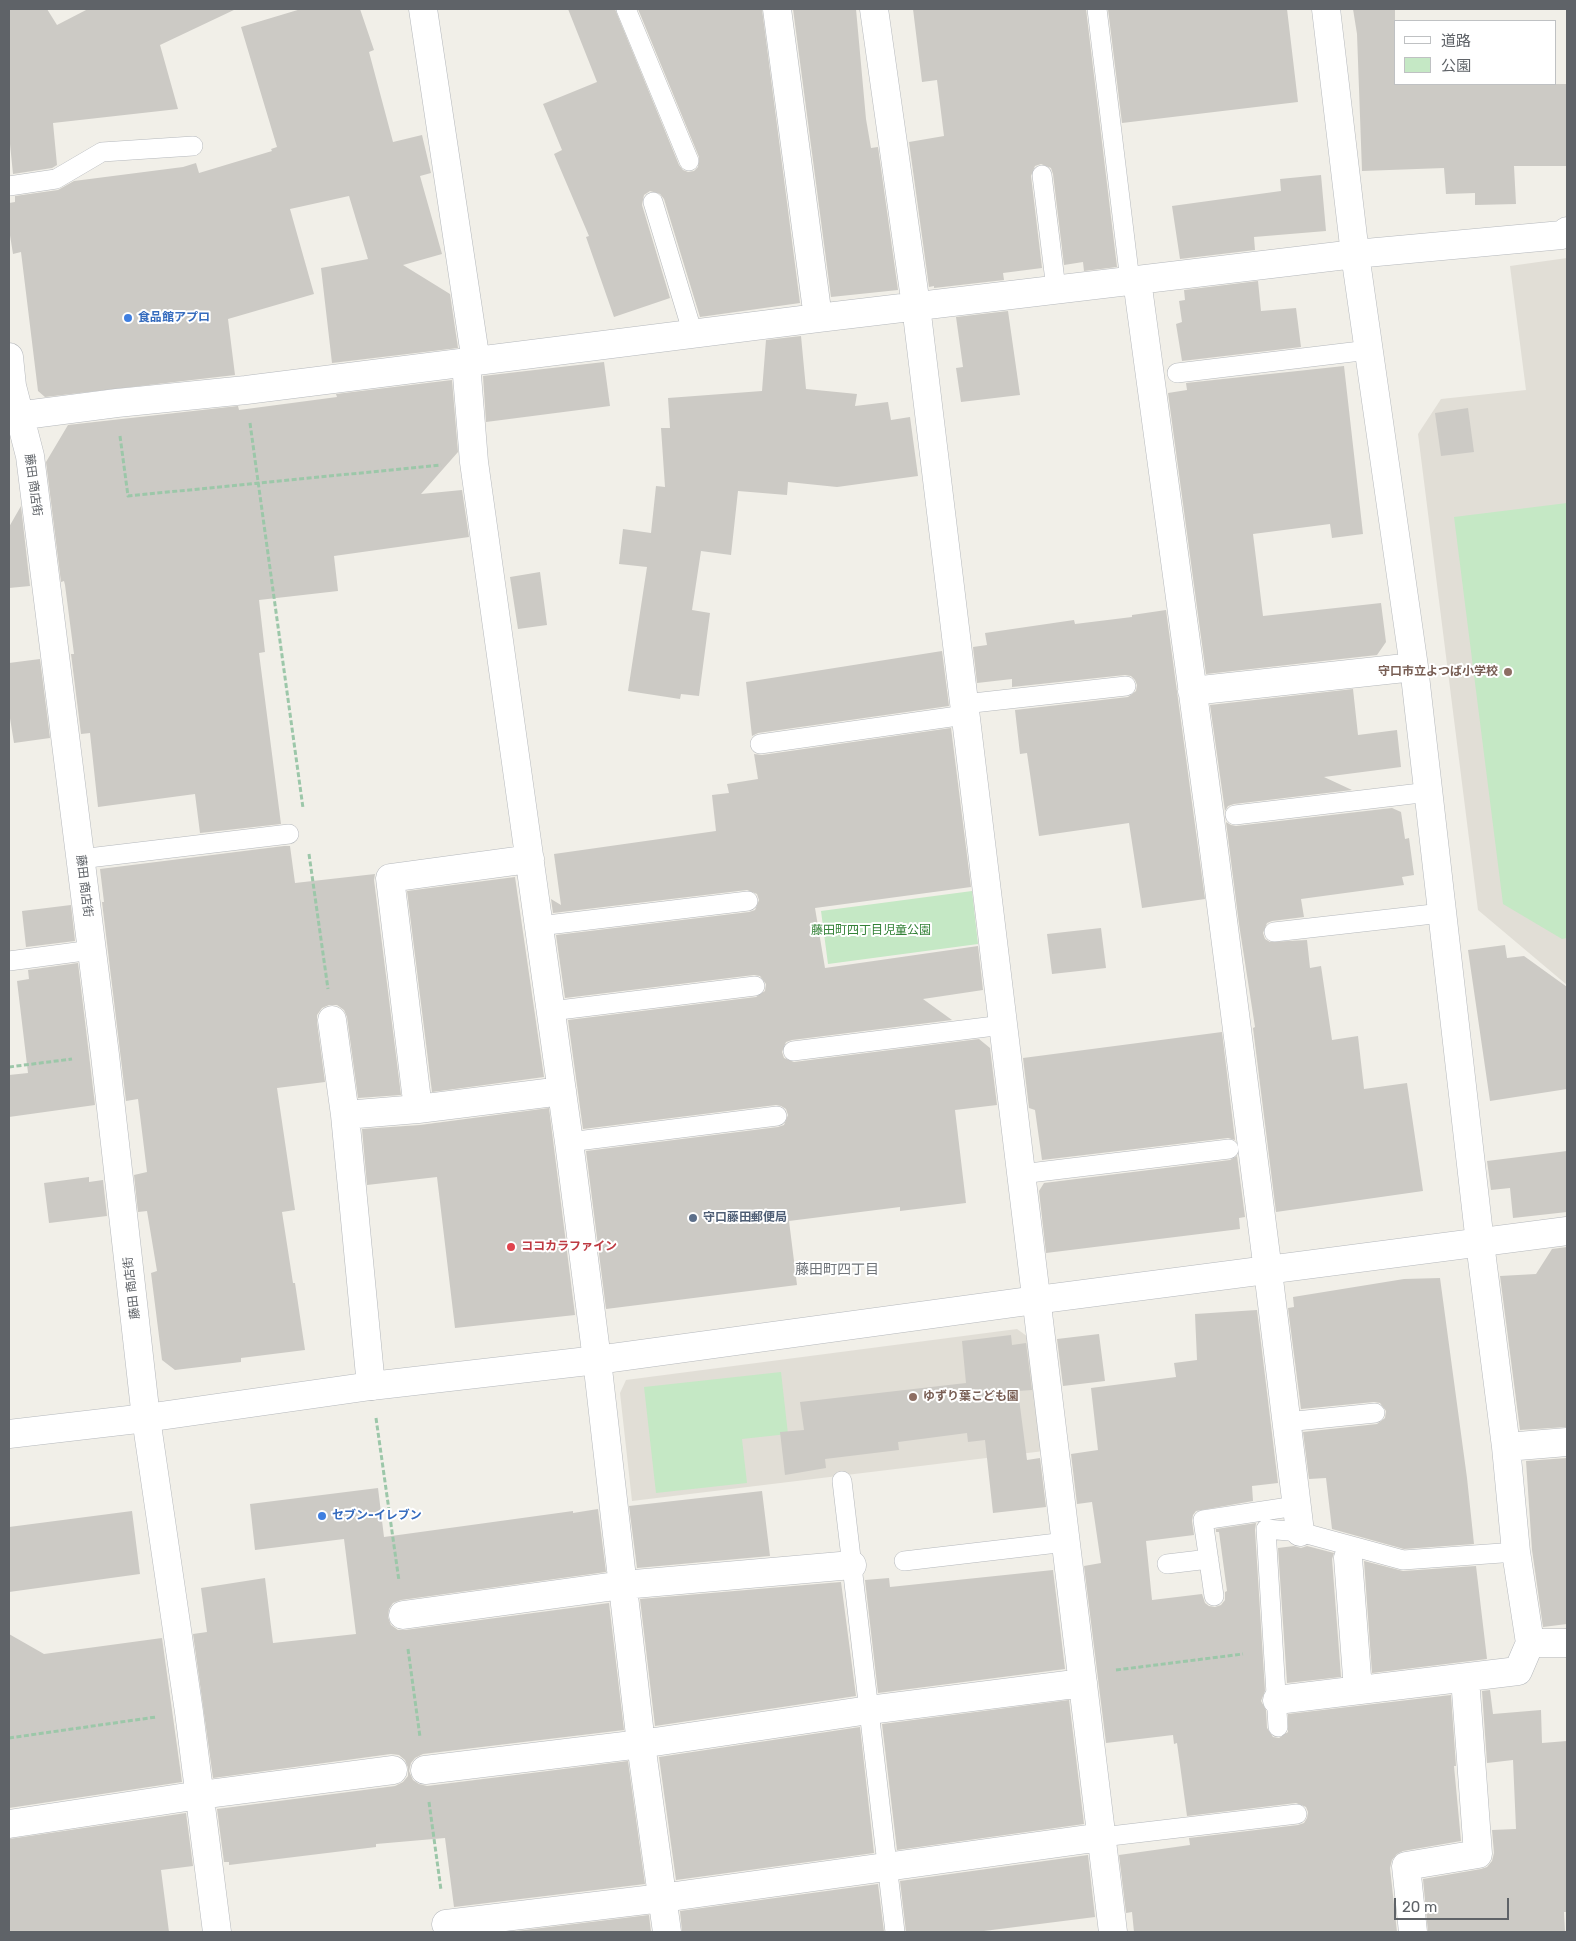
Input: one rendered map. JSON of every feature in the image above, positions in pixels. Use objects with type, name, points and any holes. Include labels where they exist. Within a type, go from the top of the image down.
[{"type":"street","points":[[422,9],[471,362],[474,462],[569,1142],[597,1360],[641,1744],[667,1932]]},
{"type":"street","points":[[777,9],[818,318]]},
{"type":"street","points":[[874,9],[916,306],[1113,1932]]},
{"type":"street","points":[[1277,1700],[1518,1671],[1530,1643],[1516,1552],[1506,1447],[1480,1243],[1414,667],[1355,254],[1326,9]]},
{"type":"street","points":[[14,417],[1056,289],[1355,254],[1562,235],[1567,231]]},
{"type":"street","points":[[1134,280],[1192,691],[1268,1270],[1298,1519]]},
{"type":"street","name":"藤田 商店街","points":[[9,357],[14,417],[30,456],[105,1055],[146,1418],[189,1712],[217,1932]]},
{"type":"street","points":[[1192,691],[1414,667]]},
{"type":"street","points":[[418,1108],[390,878],[530,859]]},
{"type":"street","points":[[332,1020],[345,1115],[371,1386]]},
{"type":"street","points":[[345,1115],[562,1091]]},
{"type":"street","points":[[9,1434],[146,1418],[371,1386],[597,1360],[1036,1300],[1567,1232]]},
{"type":"street","points":[[1506,1447],[1567,1442]]},
{"type":"street","points":[[1348,1551],[1358,1690]]},
{"type":"street","points":[[403,1615],[623,1585],[852,1565]]},
{"type":"street","points":[[1530,1643],[1567,1642]]},
{"type":"street","points":[[425,1770],[641,1744],[1082,1678]]},
{"type":"street","points":[[1413,1932],[1406,1866],[1478,1854],[1466,1678]]},
{"type":"street","points":[[9,1824],[200,1795],[394,1770]]},
{"type":"street","points":[[446,1924],[662,1898],[1102,1837]]},
{"type":"lane","points":[[626,9],[689,161]]},
{"type":"lane","points":[[1097,9],[1134,280]]},
{"type":"lane","points":[[9,186],[56,179],[102,152],[192,146]]},
{"type":"lane","points":[[1042,175],[1056,289]]},
{"type":"lane","points":[[653,202],[693,334]]},
{"type":"lane","points":[[1177,373],[1369,350]]},
{"type":"lane","points":[[760,744],[1126,686]]},
{"type":"lane","points":[[1235,814],[1429,792]]},
{"type":"lane","points":[[80,858],[289,834]]},
{"type":"lane","points":[[540,926],[748,900]]},
{"type":"lane","points":[[1274,932],[1442,913]]},
{"type":"lane","points":[[9,961],[92,950]]},
{"type":"lane","points":[[551,1011],[755,986]]},
{"type":"lane","points":[[793,1051],[1003,1025]]},
{"type":"lane","points":[[569,1142],[777,1116]]},
{"type":"lane","points":[[1021,1174],[1229,1149]]},
{"type":"lane","points":[[1286,1422],[1374,1413]]},
{"type":"lane","points":[[842,1481],[895,1932]]},
{"type":"lane","points":[[1278,1727],[1266,1529],[1298,1519]]},
{"type":"lane","points":[[1214,1596],[1203,1520],[1298,1519],[1348,1551],[1403,1560],[1516,1552]]},
{"type":"lane","points":[[904,1561],[1066,1542]]},
{"type":"lane","points":[[1167,1564],[1209,1559]]},
{"type":"lane","points":[[1102,1837],[1297,1814]]},
{"type":"path","points":[[246,390],[304,815]]},
{"type":"path","points":[[117,403],[128,496],[474,462]]},
{"type":"path","points":[[308,845],[332,1020]]},
{"type":"path","points":[[9,1067],[105,1055]]},
{"type":"path","points":[[371,1386],[446,1924]]},
{"type":"path","points":[[1082,1678],[1274,1651]]},
{"type":"path","points":[[9,1738],[189,1712]]},
{"type":"shaded area","name":"守口市立よつば小学校","points":[[1567,258],[1567,985],[1478,910],[1418,434],[1441,399],[1526,390],[1510,266]]},
{"type":"shaded area","points":[[1017,1329],[1031,1339],[1044,1451],[632,1501],[620,1393],[626,1380]]},
{"type":"green space","points":[[1567,503],[1567,938],[1562,939],[1503,904],[1454,517]]},
{"type":"green space","name":"藤田町四丁目児童公園","points":[[972,891],[978,944],[828,964],[821,911]]},
{"type":"green space","points":[[781,1372],[788,1434],[742,1439],[747,1483],[656,1493],[644,1387]]},
{"type":"building","points":[[9,9],[47,9],[57,25],[88,9],[236,9],[160,45],[178,109],[53,123],[57,165],[52,168],[13,174],[9,134]]},
{"type":"building","points":[[301,9],[360,9],[374,50],[369,52],[393,142],[422,135],[431,173],[420,176],[442,254],[403,265],[450,294],[458,348],[332,363],[321,268],[368,259],[349,196],[290,209],[314,294],[228,319],[235,375],[45,397],[38,391],[21,252],[13,254],[9,229],[9,203],[15,202],[15,196],[58,190],[74,181],[183,167],[196,163],[199,173],[272,151],[271,149],[277,147],[241,27]]},
{"type":"building","points":[[568,9],[615,9],[679,165],[688,172],[694,171],[698,167],[699,157],[638,9],[762,9],[800,303],[700,317],[664,199],[660,194],[650,191],[644,195],[642,205],[670,298],[614,317],[586,237],[589,236],[554,154],[562,150],[543,104],[597,82]]},
{"type":"building","points":[[793,9],[856,9],[866,119],[871,148],[878,147],[898,290],[831,297]]},
{"type":"building","points":[[913,9],[1086,9],[1117,267],[1084,271],[1083,262],[1064,265],[1053,174],[1051,168],[1041,164],[1035,166],[1031,176],[1042,268],[1003,273],[1004,280],[929,287],[909,142],[944,136],[937,80],[922,82]]},
{"type":"building","points":[[1108,9],[1287,9],[1298,102],[1122,123]]},
{"type":"building","points":[[1353,9],[1395,9],[1394,85],[1567,84],[1567,166],[1514,166],[1516,204],[1475,205],[1475,193],[1446,194],[1444,168],[1362,171],[1357,34]]},
{"type":"building","points":[[1321,175],[1326,231],[1254,237],[1255,250],[1180,259],[1172,206],[1281,191],[1280,179]]},
{"type":"building","points":[[1258,281],[1261,311],[1296,308],[1301,347],[1182,361],[1176,324],[1182,322],[1179,301],[1185,300],[1184,290]]},
{"type":"building","points":[[1008,311],[1020,395],[961,402],[956,368],[963,367],[956,317]]},
{"type":"building","points":[[801,336],[806,389],[857,394],[855,406],[888,402],[891,420],[910,417],[918,476],[837,487],[788,482],[787,495],[738,491],[731,555],[701,551],[692,610],[710,613],[699,696],[681,694],[680,699],[628,691],[647,567],[619,564],[623,529],[651,533],[656,486],[665,487],[661,428],[670,428],[668,398],[762,391],[766,340]]},
{"type":"building","points":[[604,362],[610,406],[486,422],[483,376]]},
{"type":"building","points":[[1344,366],[1363,534],[1332,538],[1330,524],[1253,534],[1263,616],[1381,603],[1386,642],[1377,655],[1206,674],[1168,393],[1187,390],[1186,383]]},
{"type":"building","points":[[452,380],[458,452],[421,494],[462,490],[469,537],[334,556],[338,591],[259,600],[265,652],[259,653],[281,824],[200,833],[195,794],[98,807],[90,733],[81,734],[71,654],[74,654],[65,585],[64,581],[61,582],[46,462],[68,425],[238,406],[239,410],[337,397],[336,394]]},
{"type":"building","points":[[1468,408],[1474,452],[1441,456],[1435,413]]},
{"type":"building","points":[[21,506],[30,586],[9,588],[9,527]]},
{"type":"building","points":[[540,572],[547,625],[518,629],[510,577]]},
{"type":"building","points":[[1166,610],[1205,899],[1142,908],[1129,823],[1039,836],[1027,753],[1020,754],[1015,710],[1128,697],[1136,691],[1137,685],[1135,680],[1131,676],[1125,675],[1012,687],[1012,679],[977,683],[973,647],[987,645],[985,633],[1074,620],[1075,624],[1132,617],[1132,615]]},
{"type":"building","points":[[942,651],[949,706],[758,733],[752,736],[746,682]]},
{"type":"building","points":[[40,659],[50,738],[14,743],[9,712],[9,663]]},
{"type":"building","points":[[1353,689],[1358,735],[1397,730],[1401,767],[1324,777],[1352,790],[1234,804],[1228,806],[1225,811],[1210,705]]},
{"type":"building","points":[[951,728],[971,887],[815,908],[825,968],[978,946],[983,990],[923,999],[952,1020],[792,1040],[786,1042],[782,1052],[784,1058],[794,1062],[979,1039],[990,1048],[997,1105],[955,1110],[966,1203],[900,1211],[900,1207],[789,1221],[797,1285],[606,1309],[586,1151],[778,1127],[784,1125],[788,1115],[786,1109],[776,1105],[583,1129],[568,1020],[756,997],[765,991],[766,984],[760,976],[754,975],[565,998],[556,935],[749,912],[755,910],[759,900],[757,894],[747,890],[553,913],[551,899],[561,905],[554,854],[716,831],[712,795],[729,793],[727,784],[758,779],[754,754],[762,755]]},
{"type":"building","points":[[1392,808],[1401,812],[1405,839],[1409,838],[1414,875],[1402,877],[1404,885],[1301,899],[1304,917],[1272,921],[1267,923],[1263,933],[1265,939],[1270,942],[1307,940],[1310,968],[1321,966],[1332,1040],[1358,1036],[1364,1089],[1407,1083],[1423,1191],[1276,1212],[1253,1028],[1255,1027],[1226,822],[1236,826]]},
{"type":"building","points":[[290,846],[295,883],[375,874],[374,880],[401,1095],[358,1098],[347,1017],[344,1010],[337,1005],[329,1005],[322,1008],[317,1015],[317,1022],[325,1082],[277,1088],[295,1210],[282,1212],[305,1350],[241,1358],[241,1362],[175,1370],[162,1360],[151,1273],[157,1271],[147,1211],[138,1212],[134,1175],[147,1172],[138,1099],[126,1101],[102,902],[104,902],[100,869]]},
{"type":"building","points":[[515,877],[544,1077],[432,1092],[407,891]]},
{"type":"building","points":[[71,905],[75,941],[26,947],[22,911]]},
{"type":"building","points":[[1101,928],[1106,968],[1052,974],[1047,934]]},
{"type":"building","points":[[1505,945],[1507,958],[1524,956],[1567,987],[1567,1089],[1490,1101],[1468,950]]},
{"type":"building","points":[[78,963],[95,1105],[9,1117],[9,1075],[28,1073],[17,981],[29,979],[28,970]]},
{"type":"building","points":[[1222,1032],[1235,1140],[1228,1138],[1042,1160],[1035,1110],[1029,1108],[1023,1058]]},
{"type":"building","points":[[549,1108],[575,1315],[455,1328],[437,1177],[367,1185],[362,1129],[420,1125]]},
{"type":"building","points":[[1567,1151],[1567,1212],[1513,1218],[1510,1188],[1491,1190],[1487,1161]]},
{"type":"building","points":[[1237,1156],[1245,1217],[1239,1218],[1240,1229],[1046,1253],[1039,1191],[1044,1183],[1230,1160]]},
{"type":"building","points":[[89,1177],[89,1182],[103,1180],[107,1216],[49,1223],[44,1183]]},
{"type":"building","points":[[1567,1247],[1567,1427],[1520,1430],[1500,1276],[1536,1274],[1552,1249]]},
{"type":"building","points":[[1440,1278],[1474,1544],[1404,1549],[1332,1529],[1326,1478],[1309,1479],[1303,1432],[1377,1424],[1385,1418],[1386,1411],[1380,1403],[1374,1402],[1301,1409],[1288,1308],[1294,1307],[1293,1297],[1404,1279]]},
{"type":"building","points":[[1257,1310],[1278,1483],[1252,1486],[1253,1501],[1196,1511],[1192,1521],[1194,1535],[1146,1541],[1152,1600],[1202,1594],[1205,1603],[1209,1606],[1221,1605],[1225,1600],[1225,1592],[1227,1591],[1219,1532],[1216,1532],[1216,1529],[1256,1523],[1265,1691],[1261,1701],[1266,1710],[1267,1728],[1273,1737],[1279,1738],[1288,1732],[1288,1714],[1451,1695],[1456,1766],[1454,1766],[1461,1841],[1403,1851],[1392,1860],[1390,1868],[1397,1932],[1134,1932],[1132,1912],[1126,1913],[1119,1855],[1190,1845],[1189,1838],[1298,1825],[1304,1823],[1307,1818],[1308,1812],[1306,1807],[1296,1803],[1187,1816],[1177,1743],[1174,1744],[1173,1735],[1106,1743],[1084,1566],[1101,1563],[1092,1502],[1077,1504],[1071,1454],[1098,1450],[1091,1388],[1176,1377],[1174,1363],[1197,1360],[1195,1314]]},
{"type":"building","points":[[1099,1334],[1105,1381],[1063,1386],[1057,1339]]},
{"type":"building","points":[[1011,1335],[1012,1345],[1026,1343],[1032,1390],[1018,1391],[1027,1460],[1040,1458],[1046,1507],[993,1513],[985,1440],[968,1442],[967,1433],[898,1442],[899,1450],[825,1459],[826,1468],[785,1475],[780,1432],[804,1430],[800,1402],[966,1383],[962,1341]]},
{"type":"building","points":[[1567,1458],[1567,1624],[1543,1627],[1532,1550],[1526,1461]]},
{"type":"building","points":[[378,1488],[384,1537],[598,1509],[606,1572],[401,1600],[393,1603],[389,1609],[388,1617],[391,1625],[398,1630],[405,1630],[609,1603],[624,1730],[423,1754],[415,1758],[411,1763],[409,1771],[413,1780],[427,1786],[628,1761],[645,1884],[454,1907],[445,1838],[376,1844],[376,1847],[229,1865],[229,1862],[224,1862],[217,1809],[395,1786],[403,1782],[408,1776],[405,1760],[399,1755],[391,1754],[213,1778],[193,1634],[207,1632],[201,1588],[265,1578],[273,1643],[356,1634],[344,1539],[255,1550],[250,1504]]},
{"type":"building","points":[[762,1491],[770,1556],[637,1568],[629,1506]]},
{"type":"building","points":[[132,1511],[140,1574],[9,1592],[9,1527]]},
{"type":"building","points":[[1294,1546],[1301,1548],[1307,1546],[1334,1553],[1332,1559],[1341,1677],[1287,1683],[1278,1548]]},
{"type":"building","points":[[1364,1561],[1403,1571],[1476,1566],[1487,1659],[1372,1673]]},
{"type":"building","points":[[1053,1570],[1065,1669],[878,1693],[865,1580],[889,1578],[890,1587]]},
{"type":"building","points":[[841,1582],[856,1696],[655,1726],[640,1599]]},
{"type":"building","points":[[9,1634],[44,1654],[162,1638],[182,1782],[9,1808]]},
{"type":"building","points":[[1490,1690],[1493,1714],[1541,1710],[1542,1743],[1567,1741],[1567,1912],[1564,1912],[1565,1932],[1428,1932],[1423,1879],[1487,1867],[1492,1861],[1494,1853],[1492,1830],[1516,1829],[1513,1760],[1487,1763],[1482,1691]]},
{"type":"building","points":[[1069,1700],[1084,1824],[897,1850],[882,1724]]},
{"type":"building","points":[[860,1727],[874,1853],[676,1880],[659,1757]]},
{"type":"building","points":[[186,1813],[193,1866],[161,1870],[169,1932],[9,1932],[9,1839]]},
{"type":"building","points":[[1088,1855],[1095,1917],[976,1932],[906,1932],[900,1881]]},
{"type":"building","points":[[878,1884],[884,1932],[682,1932],[680,1911]]},
{"type":"building","points":[[649,1915],[651,1932],[508,1932]]},
{"type":"place","name":"食品館アプロ","points":[[128,318]]},
{"type":"place","name":"守口市立よつば小学校","points":[[1508,672]]},
{"type":"place","name":"守口藤田郵便局","points":[[693,1218]]},
{"type":"place","name":"ココカラファイン","points":[[511,1247]]},
{"type":"place","name":"ゆずり葉こども園","points":[[913,1397]]},
{"type":"place","name":"セブン-イレブン","points":[[322,1516]]},
{"type":"district","name":"藤田町四丁目","points":[[837,1270]]}]
